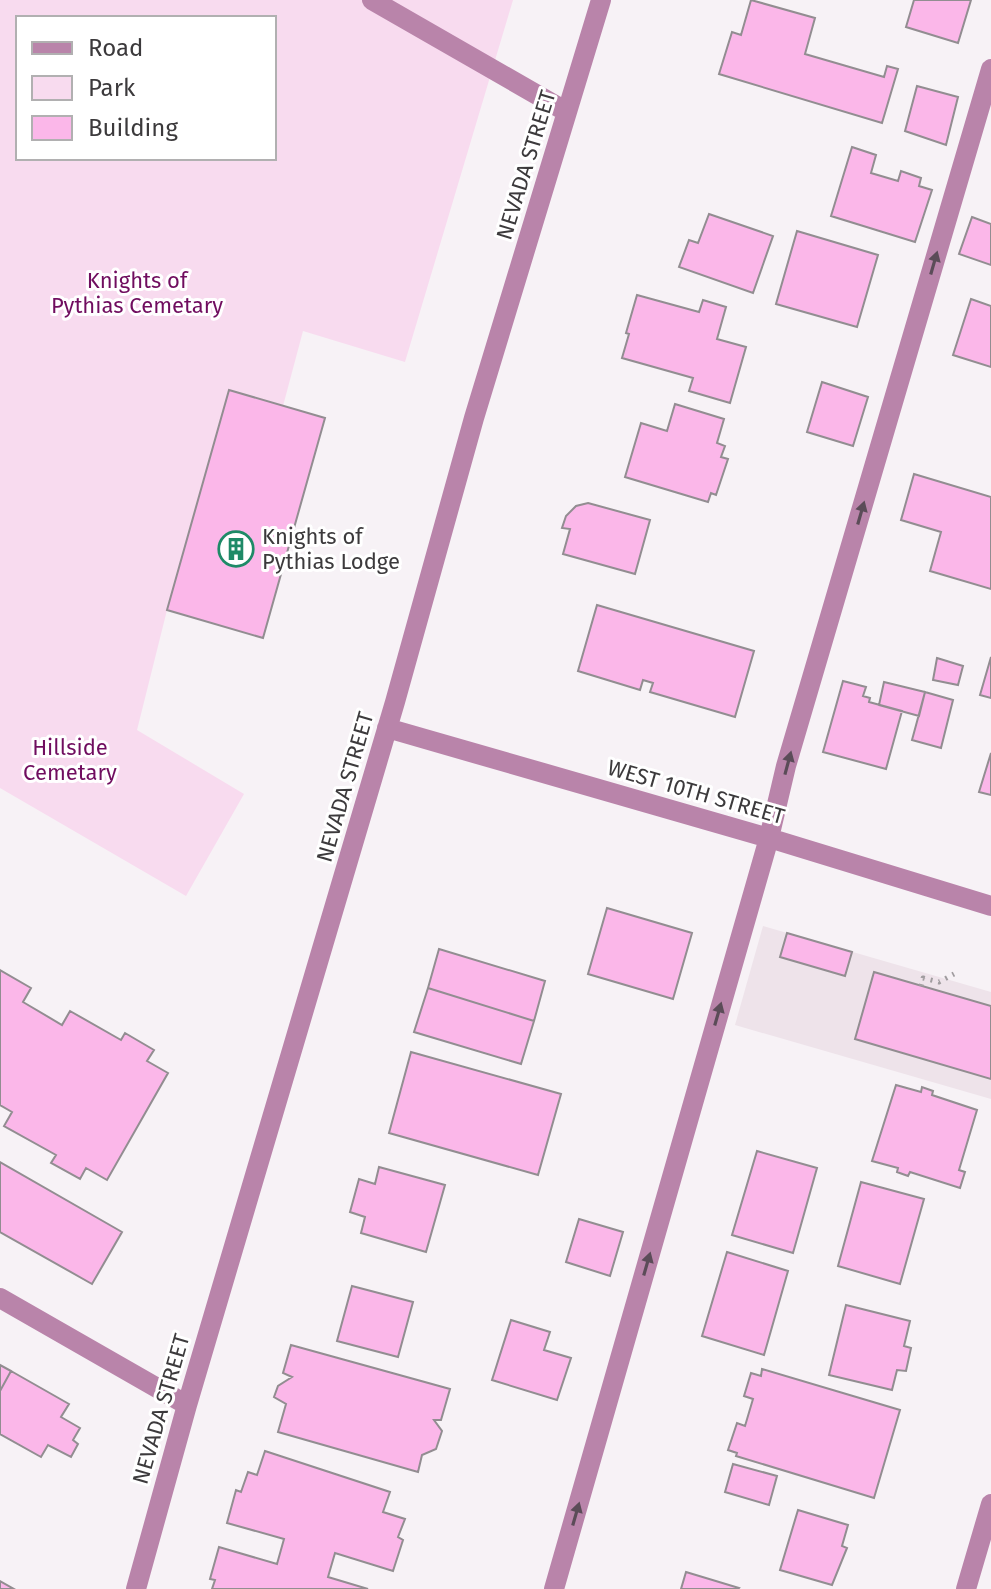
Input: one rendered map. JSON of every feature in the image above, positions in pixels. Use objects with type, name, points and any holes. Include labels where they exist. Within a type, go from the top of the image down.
[{"type":"street","points":[[372,0],[567,112]]},
{"type":"street","name":"NEVADA STREET","points":[[136,1589],[187,1405],[387,728],[471,428],[601,0]]},
{"type":"street","points":[[554,1589],[769,838],[786,766],[991,69]]},
{"type":"street","name":"WEST 10TH STREET","points":[[387,728],[769,838],[991,906]]},
{"type":"street","points":[[0,1298],[187,1405]]},
{"type":"street","points":[[966,1589],[991,1504]]},
{"type":"path","points":[[921,986],[923,978],[939,982],[954,974]]},
{"type":"shaded area","points":[[763,926],[991,992],[991,1099],[735,1025]]},
{"type":"green space","name":"Knights of Pythias Cemetary","points":[[0,0],[513,0],[405,362],[303,331],[283,406],[229,391],[167,610],[137,730],[244,794],[186,896],[0,788]]},
{"type":"building","points":[[751,0],[815,18],[805,54],[884,77],[887,66],[898,69],[882,123],[719,74],[732,32],[741,35]]},
{"type":"building","points":[[914,0],[971,0],[958,43],[906,27]]},
{"type":"building","points":[[917,86],[958,97],[946,145],[905,131]]},
{"type":"building","points":[[852,147],[876,155],[871,173],[898,181],[901,171],[921,178],[919,186],[932,190],[915,242],[831,216]]},
{"type":"building","points":[[709,214],[773,236],[753,293],[679,267],[689,240],[698,243]]},
{"type":"building","points":[[972,217],[991,224],[991,265],[959,254]]},
{"type":"building","points":[[797,231],[878,255],[857,327],[776,304]]},
{"type":"building","points":[[637,295],[699,312],[703,300],[726,307],[717,339],[746,347],[730,403],[689,391],[693,378],[622,358]]},
{"type":"building","points":[[971,299],[991,306],[991,367],[953,355]]},
{"type":"building","points":[[822,382],[868,397],[853,446],[807,432]]},
{"type":"building","name":"Knights of Pythias Lodge","points":[[229,390],[325,418],[263,638],[167,610]]},
{"type":"building","points":[[675,404],[724,419],[717,443],[725,446],[721,457],[728,459],[716,495],[711,493],[708,502],[625,477],[641,423],[667,431]]},
{"type":"building","points":[[914,474],[991,497],[991,589],[930,571],[941,532],[901,520]]},
{"type":"building","points":[[588,503],[650,520],[635,574],[563,554],[570,529],[562,528],[566,516],[576,506]]},
{"type":"building","points":[[597,605],[754,651],[735,717],[650,692],[653,683],[643,680],[640,690],[578,671]]},
{"type":"building","points":[[991,657],[991,698],[980,695]]},
{"type":"building","points":[[937,658],[963,666],[958,685],[933,680]]},
{"type":"building","points":[[843,681],[866,687],[863,696],[870,698],[869,702],[902,711],[886,769],[823,752]]},
{"type":"building","points":[[884,682],[925,692],[919,716],[879,705]]},
{"type":"building","points":[[925,692],[953,700],[941,748],[912,740]]},
{"type":"building","points":[[991,753],[991,795],[979,792]]},
{"type":"building","points":[[607,908],[692,933],[673,999],[588,974]]},
{"type":"building","points":[[787,933],[852,952],[845,976],[780,957]]},
{"type":"building","points":[[439,949],[545,981],[534,1021],[428,988]]},
{"type":"building","points":[[0,970],[31,988],[23,1002],[62,1025],[70,1011],[121,1040],[125,1033],[154,1050],[147,1061],[168,1073],[107,1180],[86,1168],[80,1179],[51,1163],[56,1155],[4,1126],[12,1112],[0,1105]]},
{"type":"building","points":[[874,972],[991,1006],[991,1079],[855,1039]]},
{"type":"building","points":[[428,988],[534,1021],[521,1064],[414,1032]]},
{"type":"building","points":[[411,1052],[561,1094],[538,1175],[389,1133]]},
{"type":"building","points":[[896,1085],[921,1092],[922,1087],[933,1091],[932,1095],[977,1110],[959,1170],[965,1172],[960,1188],[910,1172],[908,1176],[897,1172],[898,1168],[872,1161]]},
{"type":"building","points":[[757,1151],[817,1168],[793,1253],[732,1235]]},
{"type":"building","points":[[0,1162],[122,1232],[92,1284],[0,1232]]},
{"type":"building","points":[[379,1167],[445,1185],[426,1252],[361,1233],[365,1217],[350,1212],[359,1179],[375,1184]]},
{"type":"building","points":[[861,1182],[924,1199],[900,1284],[838,1266]]},
{"type":"building","points":[[579,1219],[623,1232],[610,1276],[566,1262]]},
{"type":"building","points":[[727,1252],[788,1271],[764,1355],[702,1336]]},
{"type":"building","points":[[352,1286],[413,1302],[398,1357],[337,1341]]},
{"type":"building","points":[[846,1305],[910,1321],[904,1346],[911,1348],[906,1371],[897,1370],[892,1390],[829,1375]]},
{"type":"building","points":[[511,1320],[550,1332],[544,1350],[571,1358],[557,1400],[492,1380]]},
{"type":"building","points":[[291,1345],[450,1389],[441,1420],[434,1420],[442,1431],[436,1449],[422,1455],[418,1472],[278,1432],[286,1404],[274,1397],[278,1386],[292,1377],[283,1373]]},
{"type":"building","points":[[0,1365],[11,1371],[0,1391]]},
{"type":"building","points":[[762,1369],[900,1410],[874,1498],[736,1456],[737,1453],[728,1450],[737,1423],[745,1426],[753,1399],[744,1396],[751,1373],[761,1376]]},
{"type":"building","points":[[11,1371],[69,1404],[61,1417],[80,1428],[73,1440],[78,1444],[71,1457],[48,1445],[41,1457],[0,1434],[0,1391]]},
{"type":"building","points":[[265,1451],[390,1492],[383,1512],[405,1519],[398,1537],[403,1540],[393,1571],[335,1553],[328,1577],[368,1589],[212,1589],[215,1580],[210,1579],[219,1547],[277,1564],[284,1539],[227,1523],[236,1490],[241,1492],[248,1472],[257,1475]]},
{"type":"building","points":[[733,1464],[777,1476],[769,1505],[725,1492]]},
{"type":"building","points":[[798,1510],[848,1525],[842,1546],[847,1548],[832,1585],[780,1570]]},
{"type":"building","points":[[686,1572],[739,1588],[681,1589]]},
{"type":"building","points":[[0,1581],[14,1589],[0,1589]]},
{"type":"place","name":"Knights of Pythias Lodge","points":[[236,549]]},
{"type":"park label","name":"Hillside Cemetary","points":[[70,760]]}]
